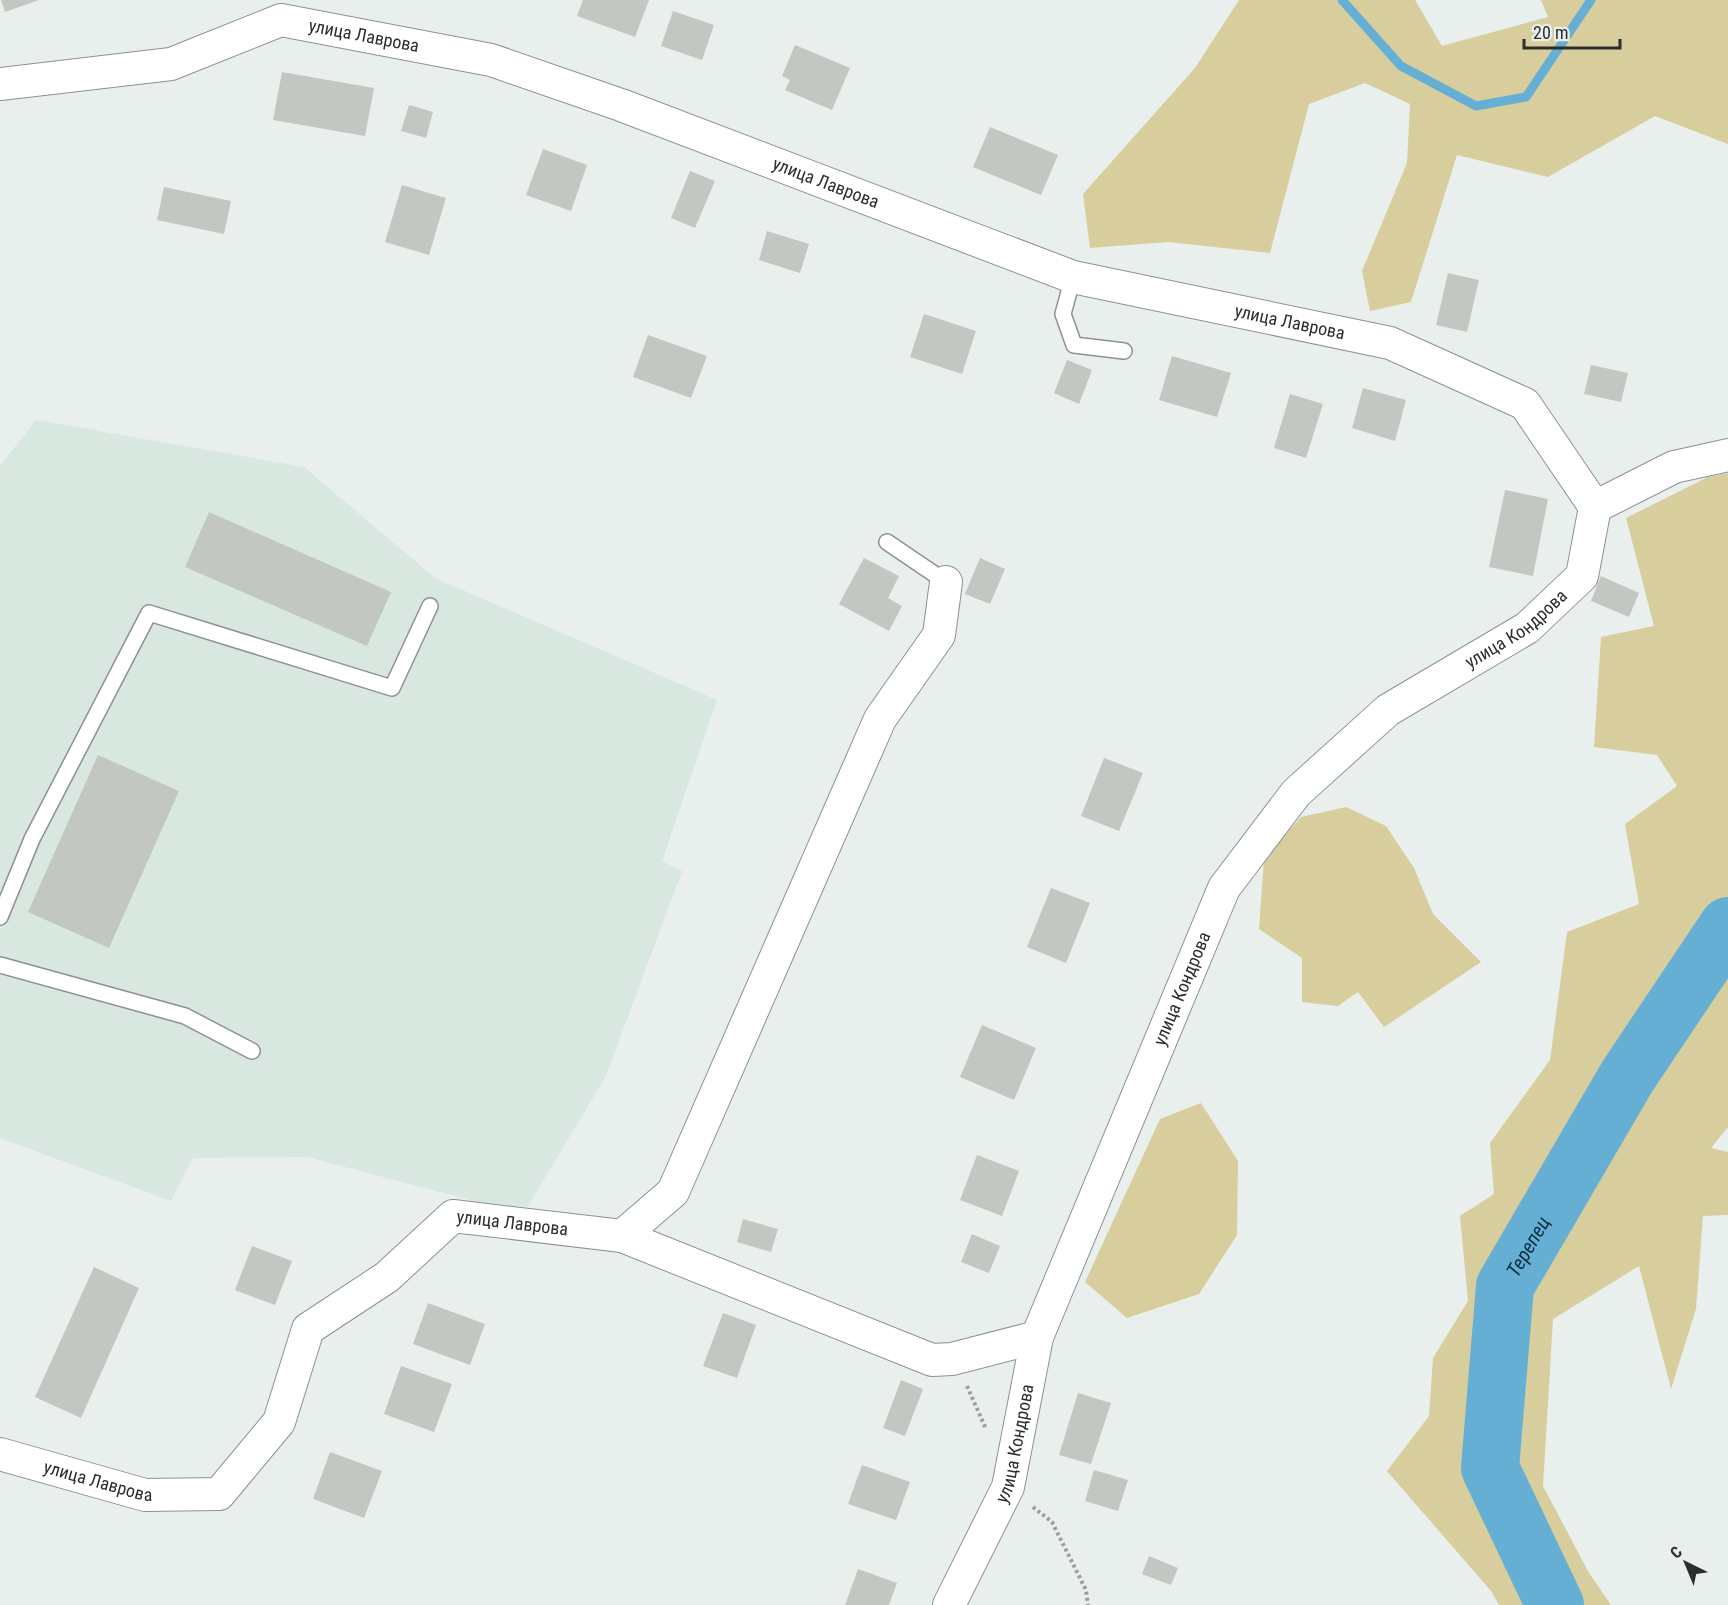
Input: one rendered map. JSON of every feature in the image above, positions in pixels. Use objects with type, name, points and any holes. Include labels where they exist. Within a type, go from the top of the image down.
[{"type":"street","name":"улица Лаврова","points":[[0,84],[171,64],[281,20],[491,60],[621,105],[1073,277],[1390,343],[1525,404],[1595,507]]},
{"type":"street","points":[[1595,507],[1674,467],[1728,455]]},
{"type":"street","name":"улица Кондрова","points":[[949,1605],[1008,1487],[1037,1337],[1224,888],[1296,793],[1388,710],[1527,628],[1582,576],[1595,507]]},
{"type":"street","points":[[622,1236],[673,1192],[880,719],[939,635],[946,582]]},
{"type":"street","name":"улица Лаврова","points":[[0,1454],[145,1495],[219,1494],[279,1422],[308,1329],[387,1277],[453,1216],[622,1236],[932,1360],[952,1359],[1037,1337]]},
{"type":"lane","points":[[1073,277],[1063,314],[1074,345],[1124,351]]},
{"type":"lane","points":[[887,542],[946,582]]},
{"type":"lane","points":[[0,916],[32,839],[149,613],[392,688],[430,606]]},
{"type":"lane","points":[[0,965],[185,1016],[252,1051]]},
{"type":"shaded area","points":[[1239,0],[1415,0],[1442,46],[1548,17],[1541,0],[1728,0],[1728,144],[1655,116],[1548,177],[1457,155],[1411,302],[1370,311],[1362,271],[1407,163],[1410,104],[1365,83],[1309,104],[1270,253],[1168,242],[1090,248],[1083,194],[1195,68]]},
{"type":"shaded area","points":[[36,420],[304,467],[435,578],[717,700],[662,861],[682,871],[606,1076],[523,1214],[307,1157],[193,1158],[171,1201],[0,1138],[0,466]]},
{"type":"shaded area","points":[[1728,473],[1728,1127],[1711,1148],[1728,1152],[1728,1215],[1703,1216],[1696,1309],[1671,1389],[1639,1266],[1553,1319],[1543,1486],[1589,1573],[1611,1605],[1499,1605],[1491,1591],[1387,1471],[1429,1416],[1433,1358],[1468,1301],[1460,1216],[1494,1194],[1490,1143],[1550,1060],[1567,932],[1639,904],[1625,824],[1677,786],[1657,755],[1594,747],[1601,637],[1654,626],[1626,518],[1708,477]]},
{"type":"shaded area","points":[[1346,807],[1386,826],[1414,868],[1433,914],[1481,962],[1384,1027],[1358,992],[1338,1006],[1302,1002],[1302,958],[1259,929],[1264,860],[1301,817]]},
{"type":"shaded area","points":[[1201,1103],[1238,1161],[1237,1235],[1199,1294],[1127,1318],[1085,1282],[1160,1119]]},
{"type":"building","points":[[1,0],[39,0],[5,12]]},
{"type":"building","points":[[583,0],[649,0],[635,37],[577,16]]},
{"type":"building","points":[[673,11],[714,25],[702,60],[661,46]]},
{"type":"building","points":[[795,45],[850,68],[832,110],[785,90],[790,80],[782,76]]},
{"type":"building","points":[[282,72],[374,88],[365,136],[273,120]]},
{"type":"building","points":[[409,105],[433,112],[426,138],[401,131]]},
{"type":"building","points":[[990,127],[1058,155],[1041,195],[973,167]]},
{"type":"building","points":[[543,149],[587,165],[571,211],[526,195]]},
{"type":"building","points":[[690,171],[715,181],[695,228],[671,218]]},
{"type":"building","points":[[402,185],[446,198],[429,255],[385,242]]},
{"type":"building","points":[[164,187],[231,201],[224,234],[157,220]]},
{"type":"building","points":[[767,231],[809,244],[800,273],[759,260]]},
{"type":"building","points":[[1448,273],[1479,280],[1467,332],[1436,325]]},
{"type":"building","points":[[924,314],[976,331],[962,374],[910,357]]},
{"type":"building","points":[[648,335],[707,356],[691,398],[633,377]]},
{"type":"building","points":[[1172,356],[1231,373],[1217,417],[1159,400]]},
{"type":"building","points":[[1067,360],[1092,370],[1079,404],[1054,393]]},
{"type":"building","points":[[1591,365],[1628,373],[1621,402],[1584,394]]},
{"type":"building","points":[[1363,388],[1406,400],[1395,441],[1352,428]]},
{"type":"building","points":[[1290,394],[1323,404],[1306,458],[1274,448]]},
{"type":"building","points":[[1505,490],[1548,499],[1533,576],[1489,567]]},
{"type":"building","points":[[209,512],[391,592],[367,646],[185,567]]},
{"type":"building","points":[[864,558],[899,576],[888,598],[902,606],[889,631],[839,604]]},
{"type":"building","points":[[980,558],[1005,569],[990,604],[965,594]]},
{"type":"building","points":[[1601,576],[1639,593],[1629,617],[1591,601]]},
{"type":"building","points":[[98,755],[179,791],[109,948],[28,912]]},
{"type":"building","points":[[1104,758],[1143,773],[1119,831],[1081,816]]},
{"type":"building","points":[[1051,888],[1090,903],[1066,963],[1027,947]]},
{"type":"building","points":[[982,1025],[1036,1048],[1014,1100],[960,1077]]},
{"type":"building","points":[[977,1155],[1019,1171],[1002,1216],[960,1200]]},
{"type":"building","points":[[743,1219],[778,1229],[771,1252],[737,1242]]},
{"type":"building","points":[[972,1234],[1000,1246],[989,1273],[961,1262]]},
{"type":"building","points":[[252,1246],[292,1261],[275,1305],[235,1290]]},
{"type":"building","points":[[94,1267],[139,1288],[81,1418],[35,1397]]},
{"type":"building","points":[[428,1303],[485,1324],[470,1365],[413,1344]]},
{"type":"building","points":[[723,1313],[756,1325],[737,1378],[703,1366]]},
{"type":"building","points":[[401,1366],[452,1384],[434,1432],[384,1414]]},
{"type":"building","points":[[901,1380],[923,1389],[905,1436],[883,1428]]},
{"type":"building","points":[[1078,1393],[1111,1403],[1091,1464],[1059,1455]]},
{"type":"building","points":[[330,1452],[382,1471],[364,1518],[313,1499]]},
{"type":"building","points":[[862,1465],[910,1482],[896,1520],[848,1504]]},
{"type":"building","points":[[1094,1470],[1128,1480],[1118,1511],[1085,1501]]},
{"type":"building","points":[[1149,1556],[1178,1568],[1171,1585],[1142,1574]]},
{"type":"building","points":[[858,1569],[897,1583],[889,1605],[845,1605]]},
{"type":"waterway","points":[[1342,0],[1401,66],[1476,106],[1526,97],[1591,0]]},
{"type":"waterway","name":"Терепец","points":[[1555,1605],[1490,1468],[1505,1286],[1627,1077],[1728,926]]}]
